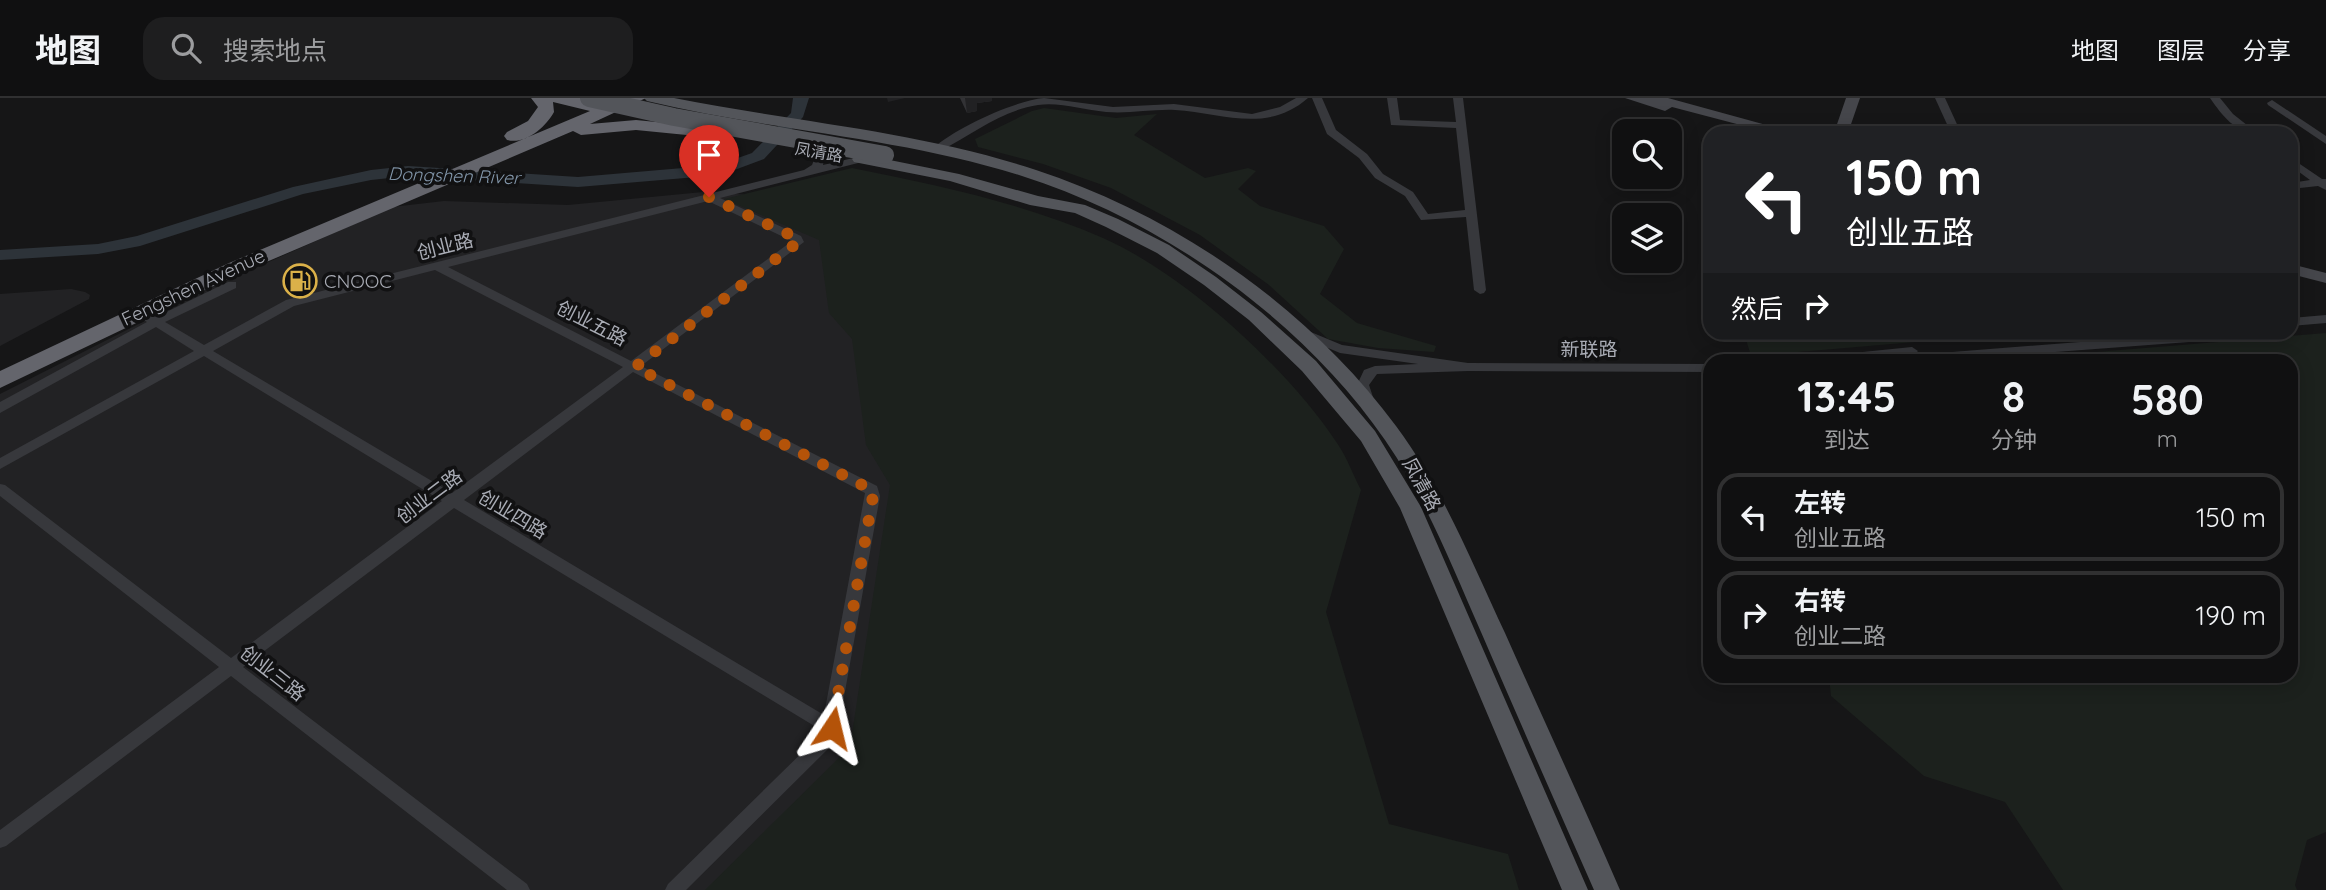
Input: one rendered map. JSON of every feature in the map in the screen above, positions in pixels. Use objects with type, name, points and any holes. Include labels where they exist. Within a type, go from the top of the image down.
[{"type":"highway","points":[[486,153],[539,122],[547,109],[540,98]]},
{"type":"highway","name":"凤清路","points":[[559,98],[605,102]]},
{"type":"highway","points":[[486,153],[605,102],[637,98]]},
{"type":"highway","points":[[486,153],[606,126],[645,125],[707,132]]},
{"type":"highway","name":"Fengshen Avenue","points":[[0,368],[187,278],[366,199],[486,153]]},
{"type":"highway","name":"Fengshen Avenue","points":[[0,380],[147,317],[486,153]]},
{"type":"main road","name":"凤清路","points":[[652,98],[938,148],[1045,178],[1084,204],[1163,249],[1233,298],[1309,366],[1359,423],[1394,478],[1425,540],[1575,890]]},
{"type":"main road","points":[[696,98],[727,111]]},
{"type":"main road","name":"凤清路","points":[[605,102],[707,132],[937,173],[1036,201],[1084,204]]},
{"type":"main road","name":"凤清路","points":[[605,102],[674,117],[888,152]]},
{"type":"main road","name":"凤清路","points":[[605,102],[888,152],[1084,204],[1176,239],[1246,288],[1292,326],[1368,404],[1398,443],[1437,511],[1607,890]]},
{"type":"street","points":[[938,148],[1015,108],[1035,102],[1057,101],[1112,110],[1177,107],[1248,119],[1275,114],[1303,98]]},
{"type":"street","points":[[1317,98],[1331,132],[1363,156],[1379,176],[1409,194],[1425,218],[1454,213],[1471,214]]},
{"type":"street","points":[[1392,98],[1395,123],[1461,125]]},
{"type":"street","points":[[1458,98],[1480,290]]},
{"type":"street","points":[[1632,98],[1740,126]]},
{"type":"street","points":[[1652,98],[1761,126]]},
{"type":"street","points":[[1843,126],[1853,98]]},
{"type":"street","points":[[1854,126],[1863,98]]},
{"type":"street","points":[[1940,98],[1953,126]]},
{"type":"street","points":[[2215,98],[2224,111],[2243,126]]},
{"type":"street","points":[[2272,103],[2326,141]]},
{"type":"street","points":[[804,149],[815,154],[819,160],[817,167],[808,172]]},
{"type":"street","name":"创业路","points":[[0,464],[290,303],[862,159]]},
{"type":"street","points":[[2298,166],[2324,184]]},
{"type":"street","points":[[2298,186],[2324,184]]},
{"type":"street","name":"创业二路","points":[[0,839],[635,367],[798,242],[797,238],[709,197]]},
{"type":"street","name":"创业五路","points":[[437,265],[872,490],[832,728],[821,748],[674,890]]},
{"type":"street","points":[[2298,265],[2326,272]]},
{"type":"street","points":[[2298,271],[2326,278]]},
{"type":"street","points":[[0,408],[147,317],[232,285]]},
{"type":"street","name":"创业四路","points":[[147,317],[832,728]]},
{"type":"street","points":[[2298,321],[2326,319]]},
{"type":"street","name":"新联路","points":[[1292,326],[1340,349],[1468,368]]},
{"type":"street","points":[[2298,330],[2326,328]]},
{"type":"street","points":[[1893,354],[2057,340]]},
{"type":"street","points":[[1979,354],[2164,340]]},
{"type":"street","name":"新联路","points":[[1368,404],[1363,385],[1369,373],[1375,370],[1703,368]]},
{"type":"street","name":"创业三路","points":[[0,489],[521,890]]},
{"type":"shaded area","points":[[1044,108],[1116,118],[1157,114],[1134,135],[1205,178],[1248,168],[1256,171],[1238,189],[1260,206],[1324,226],[1344,249],[1320,294],[1357,323],[1436,346],[1434,352],[1378,348],[1328,339],[1269,285],[1200,235],[1111,188],[1043,164],[978,147],[975,139],[1032,111]]},
{"type":"shaded area","points":[[852,168],[948,188],[1011,205],[1103,238],[1135,254],[1200,299],[1263,355],[1291,385],[1337,443],[1361,490],[1326,612],[1389,824],[1508,854],[1519,890],[705,890],[850,747],[890,485],[866,445],[852,339],[829,313],[819,240],[724,199]]},
{"type":"shaded area","points":[[703,192],[816,199],[1046,890],[0,890],[0,394],[206,290],[392,207],[444,201],[568,205]]},
{"type":"shaded area","points":[[71,289],[85,292],[90,295],[89,299],[0,346],[0,294]]},
{"type":"shaded area","points":[[2326,333],[2326,832],[2307,840],[2295,885],[2297,890],[2063,890],[2005,802],[1924,776],[1831,696],[1830,683],[2298,683],[2298,354],[2072,354],[2241,340],[2298,340],[2298,335]]},
{"type":"shaded area","points":[[1746,340],[1915,342],[1774,354],[1750,354]]},
{"type":"waterway","name":"Dongshen River","points":[[0,255],[98,249],[140,241],[299,190],[371,175],[408,171],[578,182],[721,170],[758,156],[798,114],[801,98]]},
{"type":"place","name":"CNOOC","points":[[300,281]]},
{"type":"route","points":[[709,197],[797,238],[798,242],[794,248],[635,367],[872,490],[832,728]]}]
